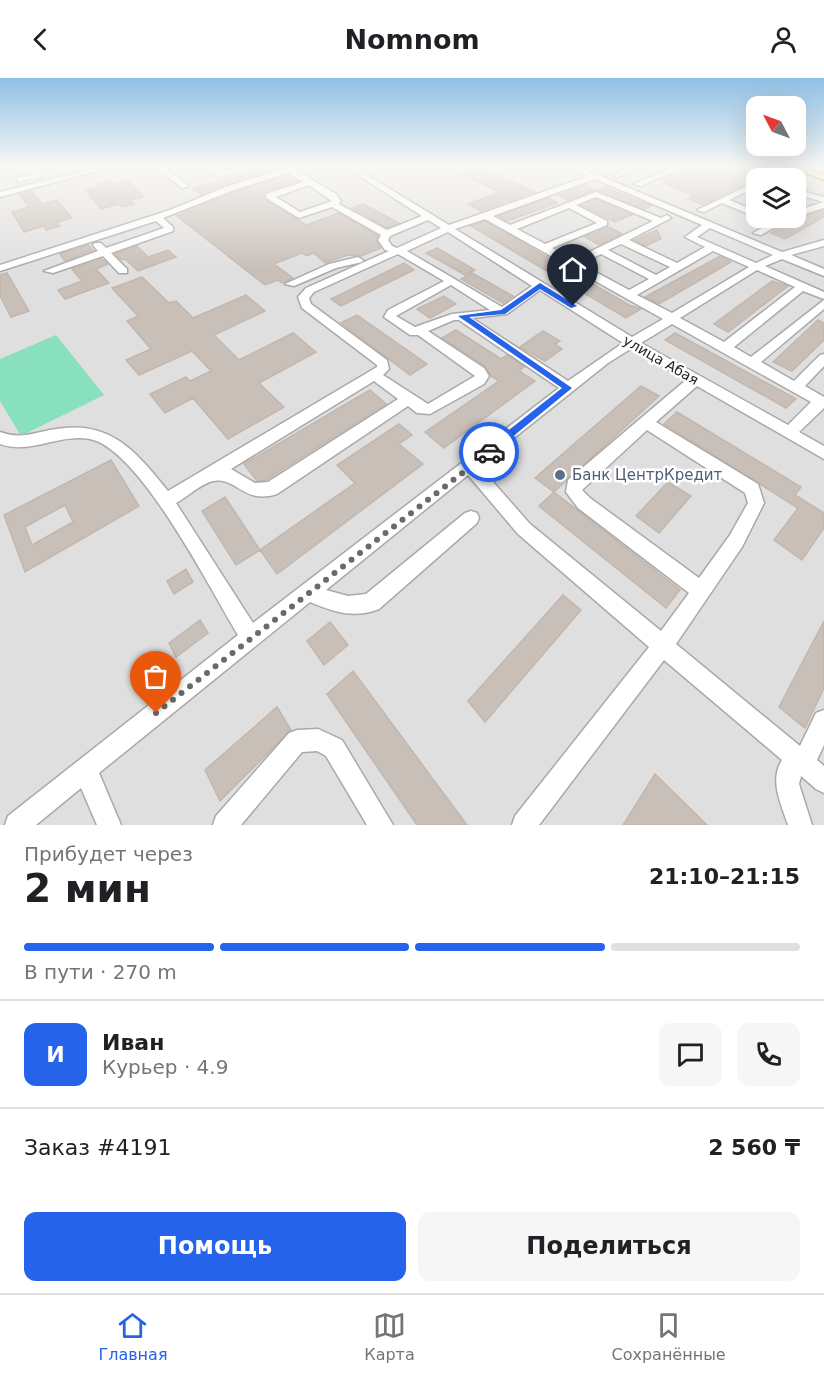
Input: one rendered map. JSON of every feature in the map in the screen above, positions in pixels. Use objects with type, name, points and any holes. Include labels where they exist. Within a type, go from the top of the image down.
[{"type":"street","points":[[0,268],[157,218],[199,202]]},
{"type":"street","points":[[278,202],[299,215],[336,202]]},
{"type":"street","name":"улица Абая","points":[[407,202],[632,343],[824,453]]},
{"type":"street","points":[[290,284],[333,266],[351,263],[393,249],[521,202]]},
{"type":"street","points":[[508,229],[579,202]]},
{"type":"street","points":[[618,202],[661,221]]},
{"type":"street","points":[[660,202],[710,224],[784,247],[824,243]]},
{"type":"street","points":[[681,202],[718,216]]},
{"type":"street","points":[[701,210],[720,202]]},
{"type":"street","points":[[725,202],[746,208]]},
{"type":"street","points":[[806,209],[824,202]]},
{"type":"street","points":[[333,204],[386,234]]},
{"type":"street","points":[[544,248],[604,223],[570,205]]},
{"type":"street","points":[[573,264],[599,249],[681,212]]},
{"type":"street","points":[[430,216],[386,234],[383,240],[393,249],[503,312]]},
{"type":"street","points":[[487,216],[627,296],[822,402],[789,433]]},
{"type":"street","points":[[49,271],[170,229],[157,218]]},
{"type":"street","points":[[710,224],[690,237],[824,296]]},
{"type":"street","points":[[758,233],[766,228]]},
{"type":"street","points":[[748,229],[784,247],[824,273]]},
{"type":"street","points":[[92,238],[123,271]]},
{"type":"street","points":[[621,240],[677,267]]},
{"type":"street","points":[[627,296],[713,247]]},
{"type":"street","points":[[17,825],[250,637],[568,388],[616,352],[757,266],[784,247]]},
{"type":"street","points":[[166,501],[383,369],[383,363],[306,306],[303,297],[310,290],[393,249]]},
{"type":"street","points":[[599,249],[656,279]]},
{"type":"street","points":[[0,256],[4,256],[12,264]]},
{"type":"street","points":[[449,282],[389,315],[410,331],[419,330],[436,322],[462,316],[503,312],[540,285]]},
{"type":"street","points":[[724,348],[803,286]]},
{"type":"street","points":[[751,364],[824,303]]},
{"type":"street","points":[[462,316],[568,388]]},
{"type":"street","points":[[375,375],[422,409],[435,408],[479,381],[482,376],[479,371],[419,330]]},
{"type":"street","points":[[795,388],[824,358]]},
{"type":"street","points":[[695,380],[574,485],[574,492],[584,503],[700,590]]},
{"type":"street","points":[[210,474],[230,476],[253,490],[271,489],[408,399]]},
{"type":"street","points":[[524,825],[664,644],[736,541],[756,503],[752,489],[646,423]]},
{"type":"street","points":[[0,438],[21,445],[66,432],[93,432],[116,442],[166,501],[250,637]]},
{"type":"street","points":[[469,467],[479,475],[524,529],[664,644],[824,781]]},
{"type":"street","points":[[308,592],[359,608],[372,602],[471,518]]},
{"type":"street","points":[[800,825],[787,784],[789,769],[803,764],[824,722]]},
{"type":"street","points":[[225,825],[297,741],[318,740],[334,748],[381,825]]},
{"type":"street","points":[[86,771],[106,823]]},
{"type":"shaded area","points":[[0,202],[746,202],[746,228],[806,228],[806,202],[824,202],[824,825],[0,825]]},
{"type":"green space","points":[[56,335],[104,395],[21,436],[0,401],[0,359]]},
{"type":"building","points":[[25,202],[40,202],[42,204],[59,202],[72,218],[57,222],[60,226],[46,230],[44,226],[24,232],[12,212],[29,207]]},
{"type":"building","points":[[95,202],[132,202],[134,204],[122,207],[119,204],[101,209]]},
{"type":"building","points":[[211,202],[269,202],[306,225],[339,213],[378,236],[376,241],[381,248],[361,256],[348,255],[325,263],[314,253],[307,256],[302,253],[274,264],[293,278],[282,283],[278,280],[265,285],[177,216]]},
{"type":"building","points":[[474,202],[507,202],[481,211],[468,204]]},
{"type":"building","points":[[537,202],[557,203],[507,221],[499,216]]},
{"type":"building","points":[[589,202],[602,202],[632,215],[615,222],[581,205]]},
{"type":"building","points":[[626,202],[641,202],[651,206],[644,209]]},
{"type":"building","points":[[363,204],[399,223],[387,228],[352,208]]},
{"type":"building","points":[[824,210],[824,217],[806,227],[806,216]]},
{"type":"building","points":[[485,221],[629,305],[641,309],[626,318],[471,226]]},
{"type":"building","points":[[609,227],[622,234],[599,245],[585,237]]},
{"type":"building","points":[[780,228],[804,228],[785,239],[771,233]]},
{"type":"building","points":[[657,230],[661,239],[646,246],[634,240]]},
{"type":"building","points":[[88,245],[93,250],[65,261],[60,254]]},
{"type":"building","points":[[137,246],[148,257],[168,250],[176,257],[138,271],[125,259],[121,260],[115,254]]},
{"type":"building","points":[[437,248],[475,270],[465,275],[426,253]]},
{"type":"building","points":[[720,256],[731,262],[659,304],[645,297]]},
{"type":"building","points":[[102,259],[108,264],[96,269],[109,283],[65,299],[58,290],[82,281],[72,269]]},
{"type":"building","points":[[404,263],[414,270],[341,306],[331,299]]},
{"type":"building","points":[[7,273],[29,311],[11,317],[0,296],[0,275]]},
{"type":"building","points":[[472,273],[513,296],[503,303],[461,279]]},
{"type":"building","points":[[142,277],[169,303],[176,301],[193,318],[246,295],[265,311],[214,335],[239,360],[293,333],[316,352],[259,383],[284,407],[228,439],[193,398],[165,413],[150,394],[186,377],[190,381],[211,371],[192,351],[139,375],[126,360],[151,349],[127,321],[138,316],[112,288]]},
{"type":"building","points":[[772,281],[788,286],[728,332],[714,324]]},
{"type":"building","points":[[444,296],[456,304],[430,318],[417,309]]},
{"type":"building","points":[[357,315],[427,364],[410,375],[341,323]]},
{"type":"building","points":[[818,320],[824,323],[824,340],[792,371],[773,362]]},
{"type":"building","points":[[456,330],[501,359],[507,355],[524,367],[519,371],[535,381],[444,448],[425,432],[499,381],[491,376],[485,366],[442,338]]},
{"type":"building","points":[[543,331],[560,341],[555,344],[562,349],[545,361],[520,347]]},
{"type":"building","points":[[675,333],[796,399],[786,408],[665,340]]},
{"type":"building","points":[[641,386],[659,396],[554,492],[535,478]]},
{"type":"building","points":[[370,390],[386,404],[266,480],[257,481],[244,464]]},
{"type":"building","points":[[677,412],[801,487],[795,495],[824,513],[824,528],[802,560],[774,540],[798,508],[664,424]]},
{"type":"building","points":[[399,424],[412,435],[399,444],[423,464],[277,574],[260,550],[355,483],[337,465]]},
{"type":"building","points":[[111,460],[139,506],[25,572],[4,515]],"holes":[[[65,505],[73,522],[32,545],[25,527]]]},
{"type":"building","points":[[668,482],[691,496],[659,533],[636,516]]},
{"type":"building","points":[[554,492],[680,590],[666,608],[539,506]]},
{"type":"building","points":[[225,497],[260,550],[236,565],[202,511]]},
{"type":"building","points":[[186,569],[193,582],[174,594],[167,581]]},
{"type":"building","points":[[563,595],[581,610],[485,722],[468,701]]},
{"type":"building","points":[[200,620],[208,633],[176,657],[169,643]]},
{"type":"building","points":[[824,621],[824,688],[805,728],[779,707]]},
{"type":"building","points":[[330,622],[348,645],[324,665],[307,641]]},
{"type":"building","points":[[353,671],[467,825],[417,825],[327,694]]},
{"type":"building","points":[[277,707],[291,730],[220,801],[205,770]]},
{"type":"building","points":[[655,774],[707,825],[623,825]]},
{"type":"way so far","points":[[156,713],[250,637],[489,452]]},
{"type":"place","name":"Банк ЦентрКредит","points":[[560,475]]},
{"type":"route","points":[[489,452],[568,388],[462,316],[495,315],[503,312],[540,285],[573,306]]}]
